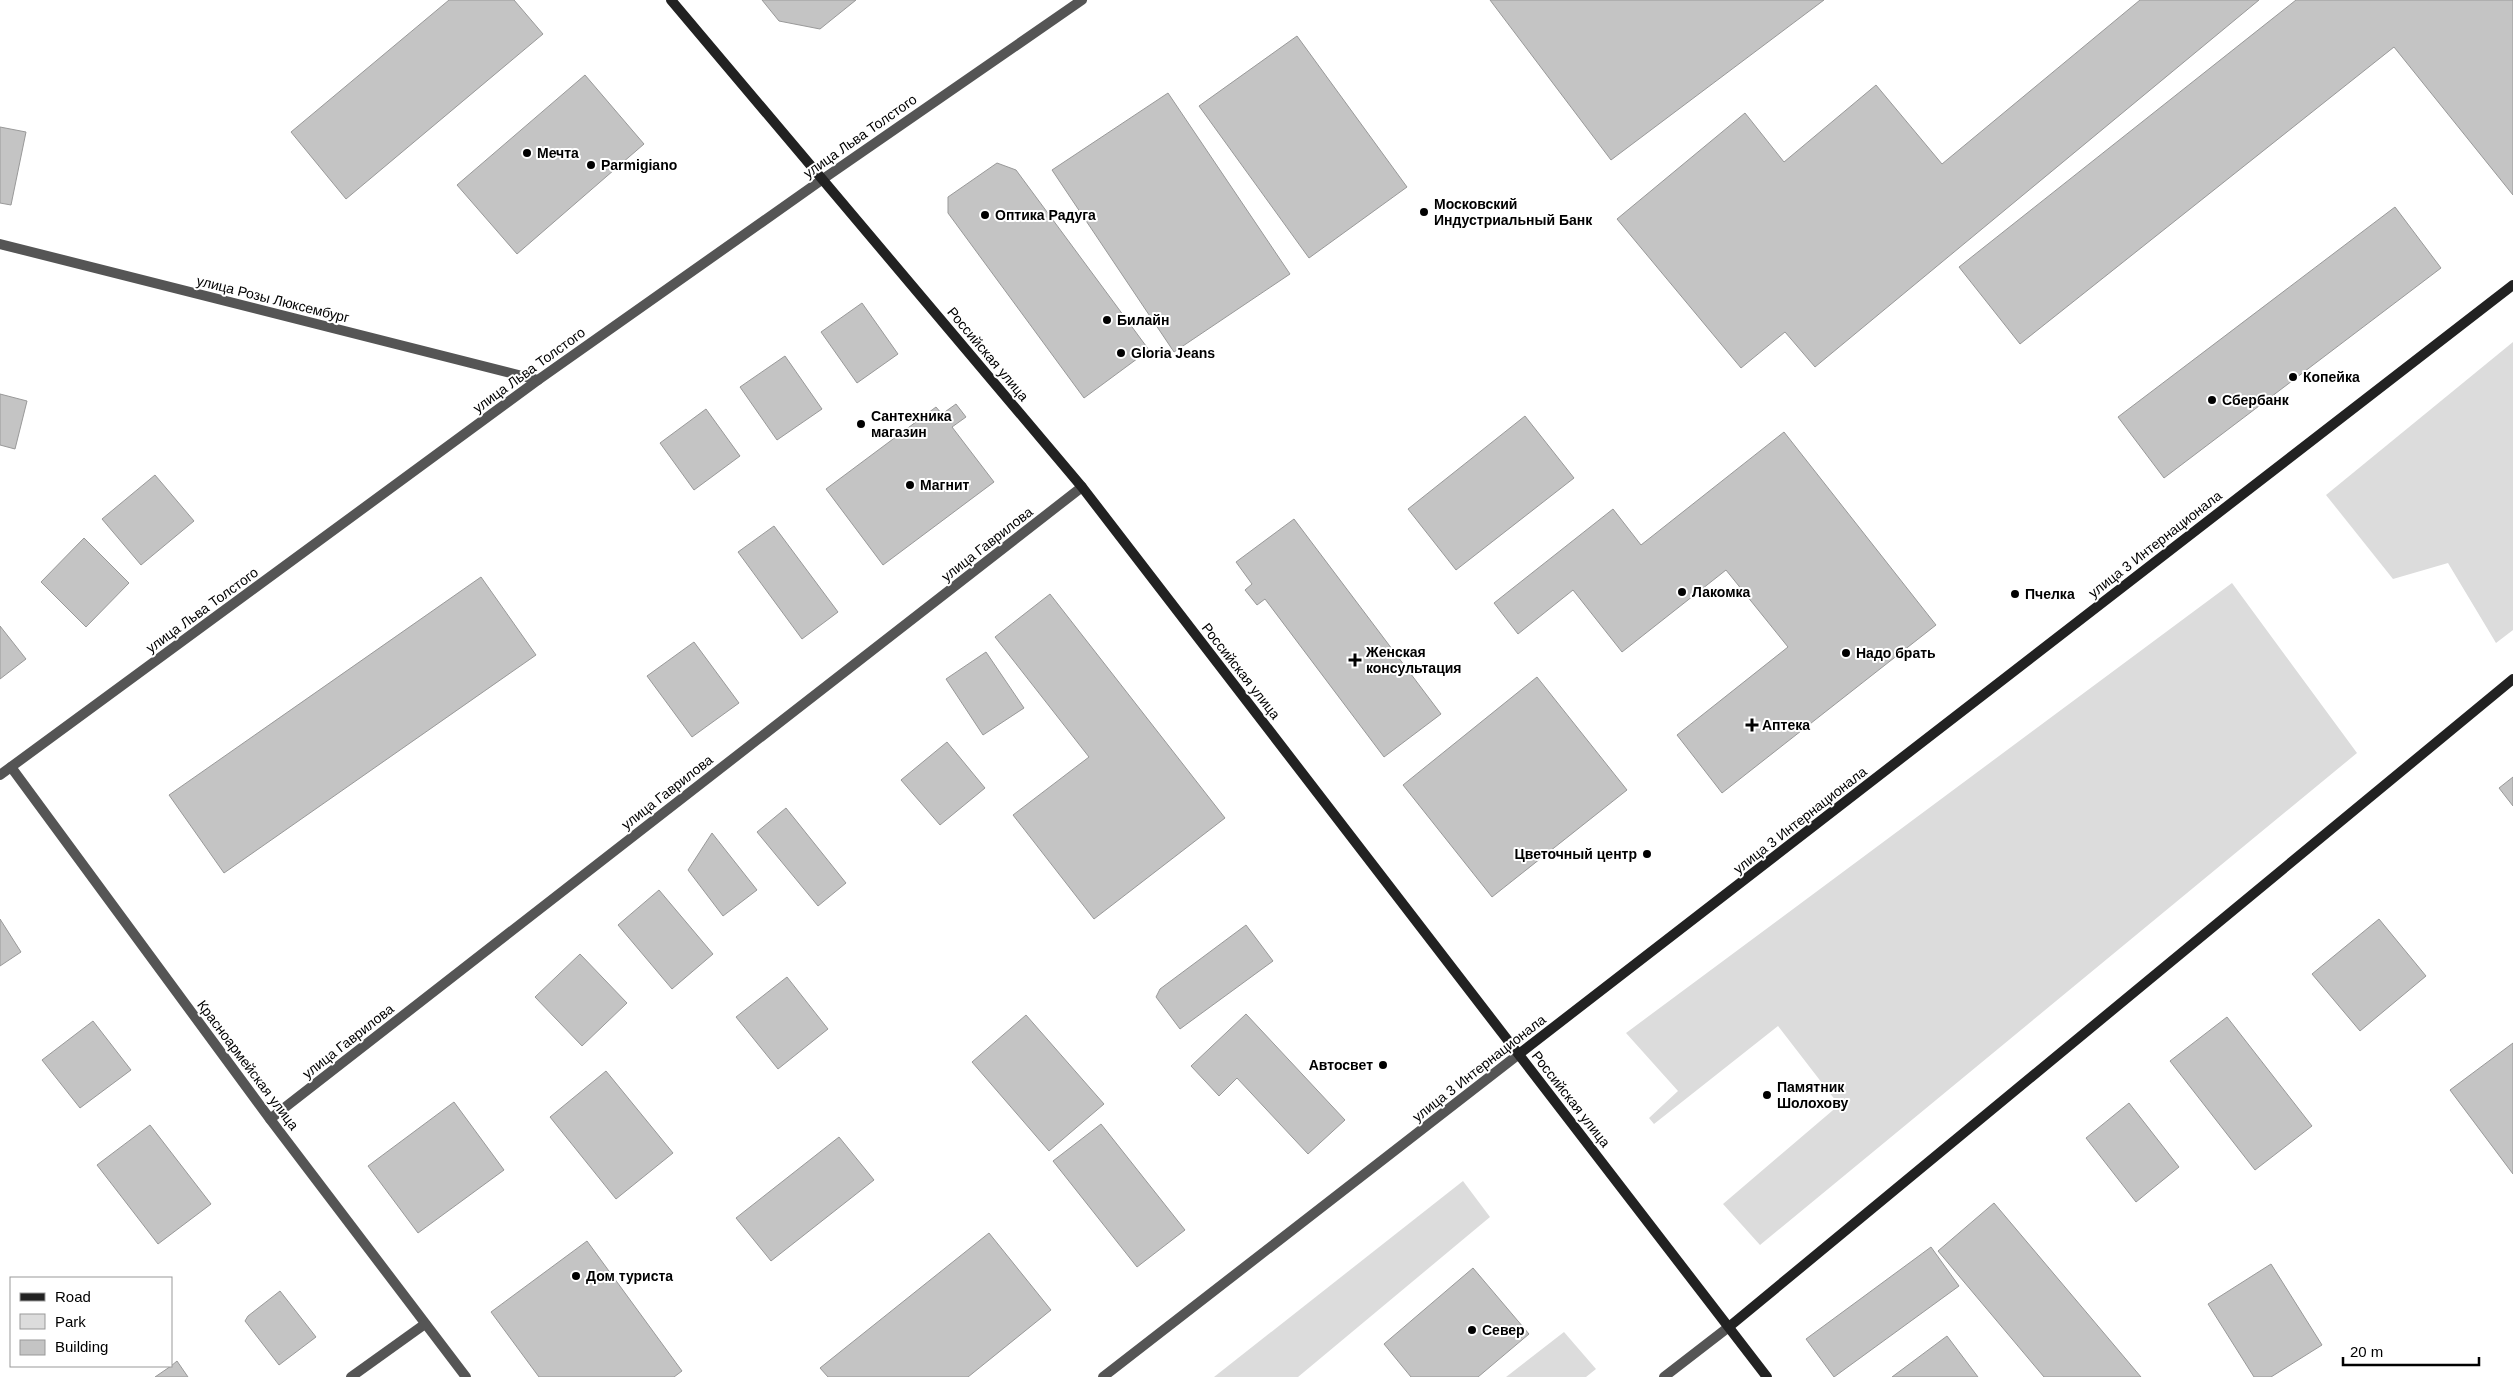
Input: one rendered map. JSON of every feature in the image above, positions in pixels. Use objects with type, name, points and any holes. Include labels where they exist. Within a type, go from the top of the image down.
[{"type":"main road","name":"Российская улица","points":[[671,0],[1082,487],[1730,1326],[1767,1377]]},
{"type":"main road","name":"улица 3 Интернационала","points":[[1519,1054],[2513,284]]},
{"type":"main road","points":[[1730,1326],[2513,679]]},
{"type":"street","name":"улица Льва Толстого","points":[[0,775],[538,380],[823,179],[1082,0]]},
{"type":"street","name":"улица Розы Люксембург","points":[[0,244],[538,380]]},
{"type":"street","name":"улица Гаврилова","points":[[270,1119],[1082,487]]},
{"type":"street","name":"Красноармейская улица","points":[[11,767],[270,1119],[466,1377]]},
{"type":"street","name":"улица 3 Интернационала","points":[[1103,1377],[1519,1054]]},
{"type":"street","points":[[351,1377],[425,1324]]},
{"type":"street","points":[[1664,1377],[1730,1326]]},
{"type":"green space","points":[[2513,342],[2513,630],[2496,643],[2448,563],[2393,579],[2326,495]]},
{"type":"green space","points":[[2232,583],[2357,753],[1760,1245],[1723,1204],[1839,1105],[1778,1026],[1654,1124],[1649,1118],[1678,1091],[1626,1033]]},
{"type":"green space","points":[[1463,1181],[1490,1217],[1298,1377],[1214,1377]]},
{"type":"green space","points":[[1564,1332],[1596,1369],[1586,1377],[1506,1377]]},
{"type":"building","points":[[449,0],[514,0],[543,34],[346,199],[291,132]]},
{"type":"building","points":[[762,0],[856,0],[820,29],[779,21]]},
{"type":"building","points":[[1490,0],[1824,0],[1611,160]]},
{"type":"building","points":[[2140,0],[2259,0],[1815,367],[1785,332],[1741,368],[1617,219],[1745,113],[1784,162],[1876,85],[1942,164]]},
{"type":"building","points":[[2296,0],[2513,0],[2513,195],[2394,47],[2020,344],[1959,267]]},
{"type":"building","points":[[1297,36],[1407,187],[1309,258],[1199,106]]},
{"type":"building","points":[[585,75],[644,144],[517,254],[457,185]]},
{"type":"building","points":[[1168,93],[1290,274],[1174,352],[1052,170]]},
{"type":"building","points":[[0,127],[26,132],[11,205],[0,203]]},
{"type":"building","points":[[997,163],[1016,170],[1149,350],[1084,398],[948,213],[948,197]]},
{"type":"building","points":[[2395,207],[2441,268],[2164,478],[2118,417]]},
{"type":"building","points":[[862,303],[898,354],[857,383],[821,332]]},
{"type":"building","points":[[785,356],[822,409],[777,440],[740,387]]},
{"type":"building","points":[[0,394],[27,401],[15,449],[0,445]]},
{"type":"building","name":"Магнит","points":[[956,404],[966,417],[952,427],[994,482],[883,565],[826,489],[936,407],[942,414]]},
{"type":"building","points":[[706,409],[740,456],[694,490],[660,443]]},
{"type":"building","points":[[1525,416],[1574,478],[1456,570],[1408,509]]},
{"type":"building","points":[[1784,432],[1936,625],[1722,793],[1677,735],[1788,647],[1726,570],[1622,652],[1573,590],[1518,634],[1494,603],[1613,509],[1641,545]]},
{"type":"building","points":[[155,475],[194,521],[141,565],[102,519]]},
{"type":"building","name":"Женская консультация","points":[[1294,519],[1441,714],[1384,757],[1265,599],[1257,605],[1245,590],[1252,584],[1236,562]]},
{"type":"building","points":[[774,526],[838,612],[802,639],[738,552]]},
{"type":"building","points":[[84,538],[129,583],[86,627],[41,582]]},
{"type":"building","points":[[481,577],[536,655],[224,873],[169,795]]},
{"type":"building","points":[[1050,594],[1225,818],[1094,919],[1013,815],[1089,757],[995,637]]},
{"type":"building","points":[[0,626],[26,659],[0,679]]},
{"type":"building","points":[[694,642],[739,703],[692,737],[647,676]]},
{"type":"building","points":[[986,652],[1024,708],[983,735],[946,679]]},
{"type":"building","points":[[1537,677],[1627,790],[1492,897],[1403,785]]},
{"type":"building","points":[[947,742],[985,788],[940,825],[901,780]]},
{"type":"building","points":[[2513,777],[2513,806],[2499,788]]},
{"type":"building","points":[[786,808],[846,883],[818,906],[757,832]]},
{"type":"building","points":[[712,833],[757,890],[723,916],[688,870]]},
{"type":"building","points":[[659,890],[713,954],[672,989],[618,925]]},
{"type":"building","points":[[0,919],[21,952],[0,966]]},
{"type":"building","points":[[2379,919],[2426,976],[2360,1031],[2312,974]]},
{"type":"building","points":[[1246,925],[1273,961],[1180,1029],[1156,997],[1160,989]]},
{"type":"building","points":[[580,954],[627,1003],[582,1046],[535,997]]},
{"type":"building","points":[[787,977],[828,1029],[778,1069],[736,1017]]},
{"type":"building","points":[[1246,1014],[1345,1120],[1308,1154],[1237,1078],[1219,1096],[1191,1066]]},
{"type":"building","points":[[1026,1015],[1104,1104],[1049,1151],[972,1062]]},
{"type":"building","points":[[2227,1017],[2312,1126],[2255,1170],[2170,1061]]},
{"type":"building","points":[[93,1021],[131,1070],[80,1108],[42,1060]]},
{"type":"building","points":[[2513,1043],[2513,1174],[2450,1090]]},
{"type":"building","points":[[606,1071],[673,1153],[616,1199],[550,1117]]},
{"type":"building","points":[[454,1102],[504,1170],[418,1233],[368,1166]]},
{"type":"building","points":[[2129,1103],[2179,1167],[2136,1202],[2086,1138]]},
{"type":"building","points":[[1101,1124],[1185,1230],[1137,1267],[1053,1161]]},
{"type":"building","points":[[150,1125],[211,1204],[158,1244],[97,1165]]},
{"type":"building","points":[[839,1137],[874,1180],[771,1261],[736,1218]]},
{"type":"building","points":[[1994,1203],[2141,1377],[2044,1377],[1938,1251]]},
{"type":"building","points":[[989,1233],[1051,1310],[968,1377],[828,1377],[820,1368]]},
{"type":"building","name":"Дом туриста","points":[[587,1241],[682,1371],[674,1377],[539,1377],[491,1312]]},
{"type":"building","points":[[1931,1247],[1959,1286],[1834,1377],[1806,1339]]},
{"type":"building","points":[[2271,1264],[2322,1345],[2271,1377],[2254,1377],[2208,1304]]},
{"type":"building","points":[[1473,1268],[1529,1334],[1478,1377],[1411,1377],[1384,1344]]},
{"type":"building","points":[[280,1291],[316,1337],[279,1365],[245,1321],[248,1316]]},
{"type":"building","points":[[1947,1336],[1978,1377],[1892,1377]]},
{"type":"building","points":[[177,1361],[188,1377],[155,1377],[172,1367]]},
{"type":"place","name":"Мечта","points":[[527,153]]},
{"type":"place","name":"Parmigiano","points":[[591,165]]},
{"type":"place","name":"Московский Индустриальный Банк","points":[[1424,212]]},
{"type":"place","name":"Оптика Радуга","points":[[985,215]]},
{"type":"place","name":"Билайн","points":[[1107,320]]},
{"type":"place","name":"Gloria Jeans","points":[[1121,353]]},
{"type":"place","name":"Копейка","points":[[2293,377]]},
{"type":"place","name":"Сбербанк","points":[[2212,400]]},
{"type":"place","name":"Сантехника магазин","points":[[861,424]]},
{"type":"place","name":"Магнит","points":[[910,485]]},
{"type":"place","name":"Лакомка","points":[[1682,592]]},
{"type":"place","name":"Пчелка","points":[[2015,594]]},
{"type":"place","name":"Надо брать","points":[[1846,653]]},
{"type":"place","name":"Женская консультация","points":[[1355,660]]},
{"type":"place","name":"Аптека","points":[[1752,725]]},
{"type":"place","name":"Цветочный центр","points":[[1647,854]]},
{"type":"place","name":"Автосвет","points":[[1383,1065]]},
{"type":"place","name":"Памятник Шолохову","points":[[1767,1095]]},
{"type":"place","name":"Дом туриста","points":[[576,1276]]},
{"type":"place","name":"Север","points":[[1472,1330]]}]
